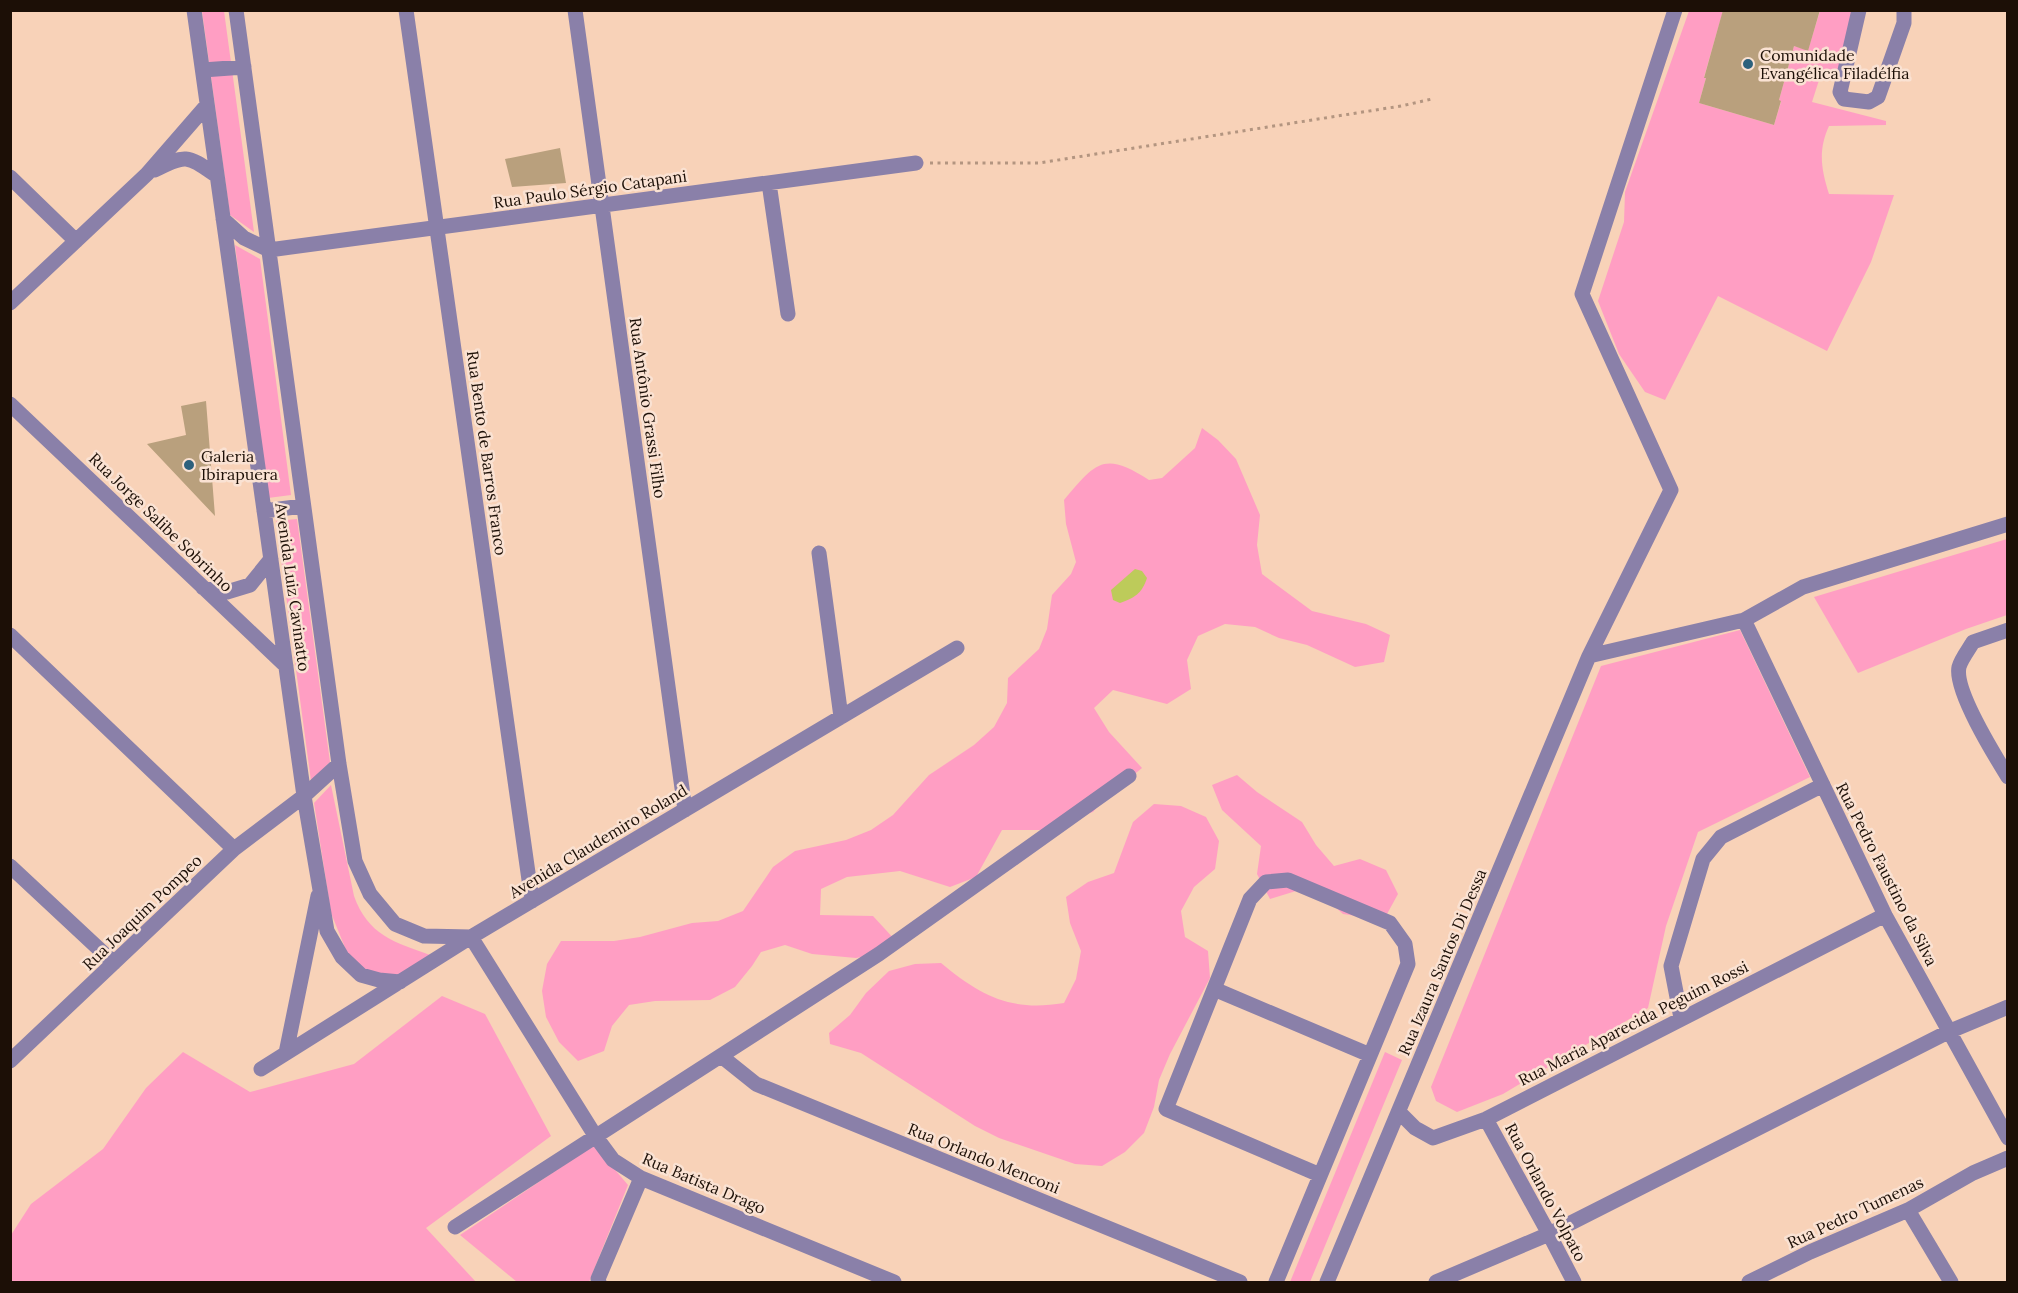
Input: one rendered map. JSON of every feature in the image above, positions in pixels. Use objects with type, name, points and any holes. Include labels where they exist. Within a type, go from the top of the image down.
[{"type":"street","name":"Avenida Luiz Cavinatto","points":[[194,10],[304,796],[327,931],[342,957],[361,975],[400,982]]},
{"type":"street","name":"Avenida Luiz Cavinatto","points":[[236,10],[339,764],[355,861],[370,894],[395,924],[424,936],[471,938]]},
{"type":"street","name":"Rua Bento de Barros Franco","points":[[406,10],[532,902]]},
{"type":"street","name":"Rua Antônio Grassi Filho","points":[[575,10],[685,810]]},
{"type":"street","name":"Rua Izaura Santos Di Dessa","points":[[1327,1282],[1589,656],[1671,490],[1582,294],[1675,10]]},
{"type":"street","points":[[1859,10],[1840,92],[1844,99],[1869,102],[1878,97],[1904,22],[1904,10]]},
{"type":"street","points":[[202,70],[244,66]]},
{"type":"street","points":[[10,303],[147,174],[207,105]]},
{"type":"street","points":[[147,174],[177,158],[192,159],[217,176]]},
{"type":"street","name":"Rua Paulo Sérgio Catapani","points":[[269,250],[916,163]]},
{"type":"street","points":[[10,177],[76,241]]},
{"type":"street","points":[[769,183],[788,314]]},
{"type":"street","points":[[223,219],[244,238],[269,250]]},
{"type":"street","name":"Rua Jorge Salibe Sobrinho","points":[[10,404],[286,666]]},
{"type":"street","points":[[264,511],[303,506]]},
{"type":"street","points":[[1589,656],[1744,620],[1803,587],[2007,524]]},
{"type":"street","points":[[819,553],[841,717]]},
{"type":"street","points":[[203,588],[228,592],[250,585],[271,559]]},
{"type":"street","name":"Rua Pedro Faustino da Silva","points":[[1744,620],[1885,915],[2007,1138]]},
{"type":"street","points":[[2007,630],[1973,642],[1959,667],[1963,690],[1982,735],[2007,777]]},
{"type":"street","points":[[10,635],[234,849]]},
{"type":"street","name":"Avenida Claudemiro Roland","points":[[261,1069],[471,938],[957,648]]},
{"type":"street","name":"Rua Joaquim Pompeo","points":[[10,1061],[234,849],[304,796],[339,764]]},
{"type":"street","points":[[455,1227],[879,954],[1129,776]]},
{"type":"street","points":[[1681,1018],[1671,966],[1704,859],[1721,837],[1823,785]]},
{"type":"street","points":[[10,866],[114,963]]},
{"type":"street","name":"Rua Izaura Santos Di Dessa","points":[[1214,989],[1250,899],[1266,882],[1288,880],[1390,923],[1405,944],[1408,964],[1275,1282]]},
{"type":"street","points":[[286,1053],[319,887]]},
{"type":"street","name":"Rua Maria Aparecida Peguim Rossi","points":[[1399,1112],[1415,1128],[1432,1138],[1486,1119],[1885,915]]},
{"type":"street","name":"Rua Batista Drago","points":[[471,938],[596,1137],[614,1160],[641,1178],[894,1282]]},
{"type":"street","points":[[1320,1175],[1166,1110],[1214,989],[1370,1055]]},
{"type":"street","points":[[1436,1282],[1549,1234],[1948,1032],[2007,1007]]},
{"type":"street","name":"Rua Orlando Menconi","points":[[721,1056],[756,1084],[1240,1282]]},
{"type":"street","name":"Rua Orlando Volpato","points":[[1486,1119],[1574,1282]]},
{"type":"street","name":"Rua Pedro Tumenas","points":[[1749,1282],[1810,1252],[1908,1210],[1973,1173],[2007,1158]]},
{"type":"street","points":[[599,1282],[598,1279],[641,1178]]},
{"type":"street","points":[[1908,1210],[1951,1282]]},
{"type":"path","points":[[916,163],[1039,163],[1401,106],[1432,99]]},
{"type":"shaded area","points":[[202,11],[224,11],[254,232],[230,215]]},
{"type":"shaded area","points":[[1689,11],[1723,11],[1699,103],[1774,125],[1794,46],[1808,50],[1820,11],[1855,11],[1839,78],[1820,77],[1812,102],[1886,121],[1886,125],[1829,126],[1822,151],[1824,176],[1829,194],[1894,195],[1871,262],[1827,351],[1718,296],[1665,400],[1645,392],[1619,354],[1598,301],[1624,222],[1625,192]]},
{"type":"shaded area","points":[[235,245],[260,259],[291,495],[268,498]]},
{"type":"shaded area","points":[[1202,428],[1218,440],[1236,459],[1260,515],[1257,545],[1262,574],[1312,611],[1366,624],[1390,635],[1384,662],[1355,667],[1307,645],[1279,638],[1255,627],[1225,624],[1198,636],[1187,660],[1191,689],[1167,704],[1113,690],[1094,708],[1109,732],[1142,768],[1104,799],[1093,812],[1061,822],[1053,830],[1002,830],[976,877],[950,887],[900,871],[847,877],[821,889],[820,915],[873,916],[896,941],[871,955],[856,958],[812,954],[785,945],[761,952],[735,987],[710,1000],[655,1001],[629,1005],[612,1026],[604,1051],[578,1061],[559,1042],[546,1017],[542,991],[547,964],[561,941],[614,941],[640,937],[692,923],[718,921],[743,911],[773,867],[795,851],[846,840],[871,830],[893,815],[929,775],[974,745],[994,727],[1007,703],[1008,678],[1039,649],[1047,629],[1052,595],[1071,574],[1076,562],[1066,524],[1064,500],[1084,477],[1102,465],[1121,466],[1149,480],[1162,478],[1195,448]]},
{"type":"shaded area","points":[[297,519],[330,762],[311,781],[276,521]]},
{"type":"shaded area","points":[[2007,539],[2007,615],[1966,629],[1858,673],[1814,597]]},
{"type":"shaded area","points":[[1135,569],[1142,571],[1147,578],[1143,588],[1134,597],[1120,603],[1113,600],[1111,590]]},
{"type":"shaded area","points":[[1740,630],[1810,777],[1698,832],[1666,926],[1648,1008],[1503,1094],[1457,1112],[1436,1101],[1431,1087],[1601,666]]},
{"type":"shaded area","points":[[1237,775],[1257,792],[1302,822],[1316,845],[1334,866],[1360,859],[1386,870],[1398,894],[1387,914],[1371,918],[1343,914],[1323,896],[1296,891],[1270,899],[1257,874],[1261,846],[1222,810],[1212,785]]},
{"type":"shaded area","points":[[331,785],[354,896],[360,909],[367,920],[384,935],[430,955],[398,975],[364,970],[348,955],[331,913],[314,803]]},
{"type":"shaded area","points":[[1154,804],[1181,806],[1206,817],[1219,841],[1215,869],[1194,887],[1181,911],[1185,937],[1208,951],[1210,978],[1170,1054],[1159,1080],[1154,1107],[1144,1133],[1125,1152],[1102,1166],[1075,1164],[999,1138],[975,1126],[861,1053],[830,1044],[829,1033],[850,1015],[866,993],[889,971],[915,964],[941,963],[984,993],[1012,1003],[1045,1005],[1064,1003],[1076,979],[1081,951],[1070,923],[1066,897],[1088,882],[1114,873],[1133,822]]},
{"type":"shaded area","points":[[442,996],[485,1014],[551,1136],[426,1228],[476,1282],[11,1282],[11,1235],[31,1204],[103,1149],[146,1088],[183,1052],[250,1092],[354,1064]]},
{"type":"shaded area","points":[[1385,1052],[1402,1060],[1310,1282],[1290,1282]]},
{"type":"shaded area","points":[[594,1145],[628,1185],[589,1282],[517,1282],[460,1235]]},
{"type":"building","name":"Comunidade Evangélica Filadélfia","points":[[1723,10],[1820,10],[1808,51],[1794,46],[1774,125],[1699,103]]},
{"type":"building","points":[[560,148],[566,183],[512,187],[505,159]]},
{"type":"building","name":"Galeria Ibirapuera","points":[[206,401],[215,516],[147,444],[186,435],[181,406]]},
{"type":"place","name":"Comunidade Evangélica Filadélfia","points":[[1748,64]]},
{"type":"place","name":"Galeria Ibirapuera","points":[[189,465]]}]
